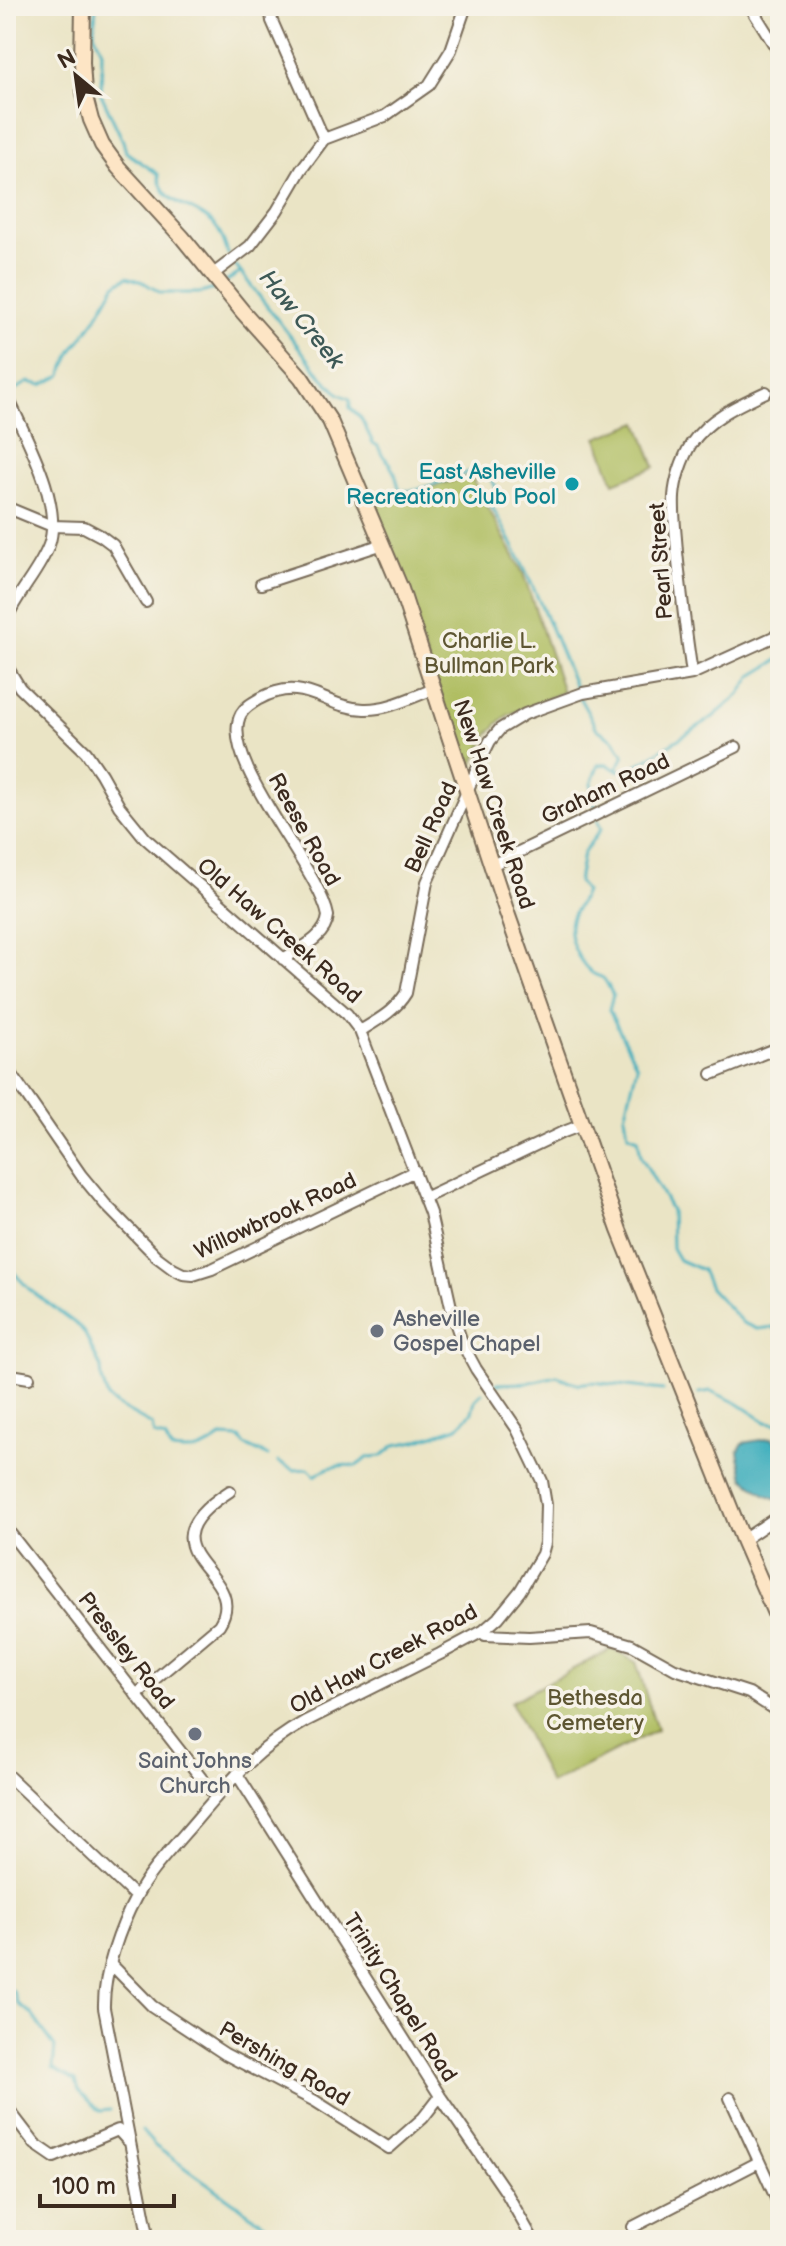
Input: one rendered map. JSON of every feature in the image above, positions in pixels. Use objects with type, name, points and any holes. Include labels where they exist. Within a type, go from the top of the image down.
[{"type":"street","name":"New Haw Creek Road","points":[[83,6],[84,93],[96,133],[118,167],[301,377],[321,406],[340,444],[401,589],[492,865],[619,1230],[780,1625]]},
{"type":"street","points":[[270,6],[272,21],[324,139]]},
{"type":"street","points":[[212,275],[250,246],[324,139],[385,116],[429,85],[451,50],[466,6]]},
{"type":"street","points":[[750,6],[780,54]]},
{"type":"street","name":"Pearl Street","points":[[692,674],[676,535],[674,495],[679,470],[691,445],[709,425],[727,411],[766,392]]},
{"type":"street","points":[[6,393],[52,507],[51,536],[45,553],[16,598],[6,620]]},
{"type":"street","points":[[6,507],[52,526],[84,527],[113,545],[146,602]]},
{"type":"street","points":[[261,584],[383,544]]},
{"type":"street","name":"Bell Road","points":[[360,1031],[388,1013],[406,993],[427,882],[490,741],[500,729],[520,715],[579,694],[692,674],[780,634]]},
{"type":"street","name":"Old Haw Creek Road","points":[[7,669],[30,699],[86,752],[119,806],[145,838],[347,1014],[360,1031],[424,1198],[463,1345],[517,1429],[542,1481],[545,1496],[545,1543],[542,1554],[520,1591],[498,1618],[483,1631],[286,1732],[260,1751],[162,1860],[136,1897],[110,1963],[104,1987],[105,2020],[149,2240]]},
{"type":"street","name":"Reese Road","points":[[283,959],[322,932],[328,922],[327,910],[314,881],[274,820],[243,756],[237,737],[241,714],[251,703],[278,691],[307,691],[352,708],[368,709],[391,705],[434,689]]},
{"type":"street","name":"Graham Road","points":[[492,865],[736,747]]},
{"type":"street","points":[[712,1074],[780,1047]]},
{"type":"street","name":"Willowbrook Road","points":[[6,1066],[70,1162],[92,1189],[157,1257],[183,1274],[212,1269],[415,1171]]},
{"type":"street","points":[[424,1198],[582,1125]]},
{"type":"street","points":[[6,1379],[11,1375],[29,1378]]},
{"type":"street","points":[[136,1695],[219,1625],[224,1616],[225,1606],[217,1581],[195,1555],[190,1536],[209,1504],[230,1491]]},
{"type":"street","points":[[743,1540],[780,1515]]},
{"type":"street","name":"Pressley Road","points":[[6,1528],[216,1797]]},
{"type":"street","points":[[483,1631],[485,1635],[528,1637],[591,1633],[632,1645],[675,1669],[749,1693],[780,1713]]},
{"type":"street","points":[[6,1774],[136,1897]]},
{"type":"street","name":"Trinity Chapel Road","points":[[237,1774],[440,2096],[506,2192],[533,2240]]},
{"type":"street","name":"Pershing Road","points":[[110,1963],[152,2006],[164,2014],[225,2054],[315,2101],[389,2148],[423,2118],[440,2096]]},
{"type":"street","points":[[730,2098],[780,2213]]},
{"type":"street","points":[[6,2106],[35,2144],[54,2157],[118,2130],[129,2142]]},
{"type":"street","points":[[633,2227],[759,2162]]},
{"type":"green space","points":[[638,422],[655,467],[614,483],[597,438]]},
{"type":"green space","name":"Charlie L. Bullman Park","points":[[471,476],[523,573],[563,692],[501,720],[469,768],[371,503]]},
{"type":"green space","name":"Bethesda Cemetery","points":[[611,1649],[636,1662],[657,1730],[550,1784],[511,1702]]},
{"type":"water","points":[[772,1438],[781,1459],[780,1500],[765,1494],[744,1478],[738,1452],[743,1443]]},
{"type":"waterway","name":"Haw Creek","points":[[96,6],[94,33],[102,51],[101,94],[126,152],[158,174],[165,192],[171,198],[213,223],[228,254]]},
{"type":"waterway","name":"Haw Creek","points":[[235,265],[322,377],[339,394],[350,399],[350,408],[361,418],[373,443],[391,464],[400,491],[417,490],[472,471],[492,480],[496,487],[491,505],[537,596],[576,690]]},
{"type":"waterway","points":[[227,281],[240,273]]},
{"type":"waterway","points":[[14,390],[29,382],[42,385],[61,376],[72,351],[115,285],[127,277],[161,293],[201,293],[214,289]]},
{"type":"waterway","points":[[596,811],[591,784],[598,765],[607,764],[625,771],[644,761],[713,717],[739,695],[752,676],[780,659]]},
{"type":"waterway","name":"Haw Creek","points":[[579,697],[597,729],[614,740],[624,756],[616,770]]},
{"type":"waterway","name":"Haw Creek","points":[[597,819],[601,829],[583,853],[578,882],[585,891],[572,916],[570,934],[582,962],[592,973],[603,978],[613,995],[609,1010],[637,1066],[625,1116],[628,1134],[638,1138],[641,1156],[671,1210],[672,1248],[679,1260],[702,1270],[710,1288],[743,1323],[757,1329],[774,1327],[780,1335]]},
{"type":"waterway","points":[[6,1264],[29,1289],[80,1327],[101,1368],[108,1398],[152,1425],[154,1435],[165,1438],[171,1450],[192,1451],[221,1437],[240,1438],[245,1445],[268,1456]]},
{"type":"waterway","points":[[496,1384],[526,1383],[557,1376],[578,1384],[592,1382],[663,1390]]},
{"type":"waterway","points":[[699,1393],[711,1391],[766,1422],[780,1424]]},
{"type":"waterway","points":[[278,1462],[294,1470],[308,1469],[315,1476],[334,1466],[356,1466],[369,1457],[382,1456],[395,1445],[458,1427],[472,1412],[475,1400],[482,1393]]},
{"type":"waterway","points":[[6,1988],[13,1991],[18,2004],[31,2013],[55,2047],[53,2068],[76,2081],[79,2091],[100,2111],[110,2110]]},
{"type":"waterway","points":[[142,2131],[155,2146],[263,2223],[287,2234],[301,2233],[305,2240]]},
{"type":"place","name":"East Asheville Recreation Club Pool","points":[[572,484]]},
{"type":"place","name":"Asheville Gospel Chapel","points":[[377,1331]]},
{"type":"place","name":"Saint Johns Church","points":[[195,1734]]}]
